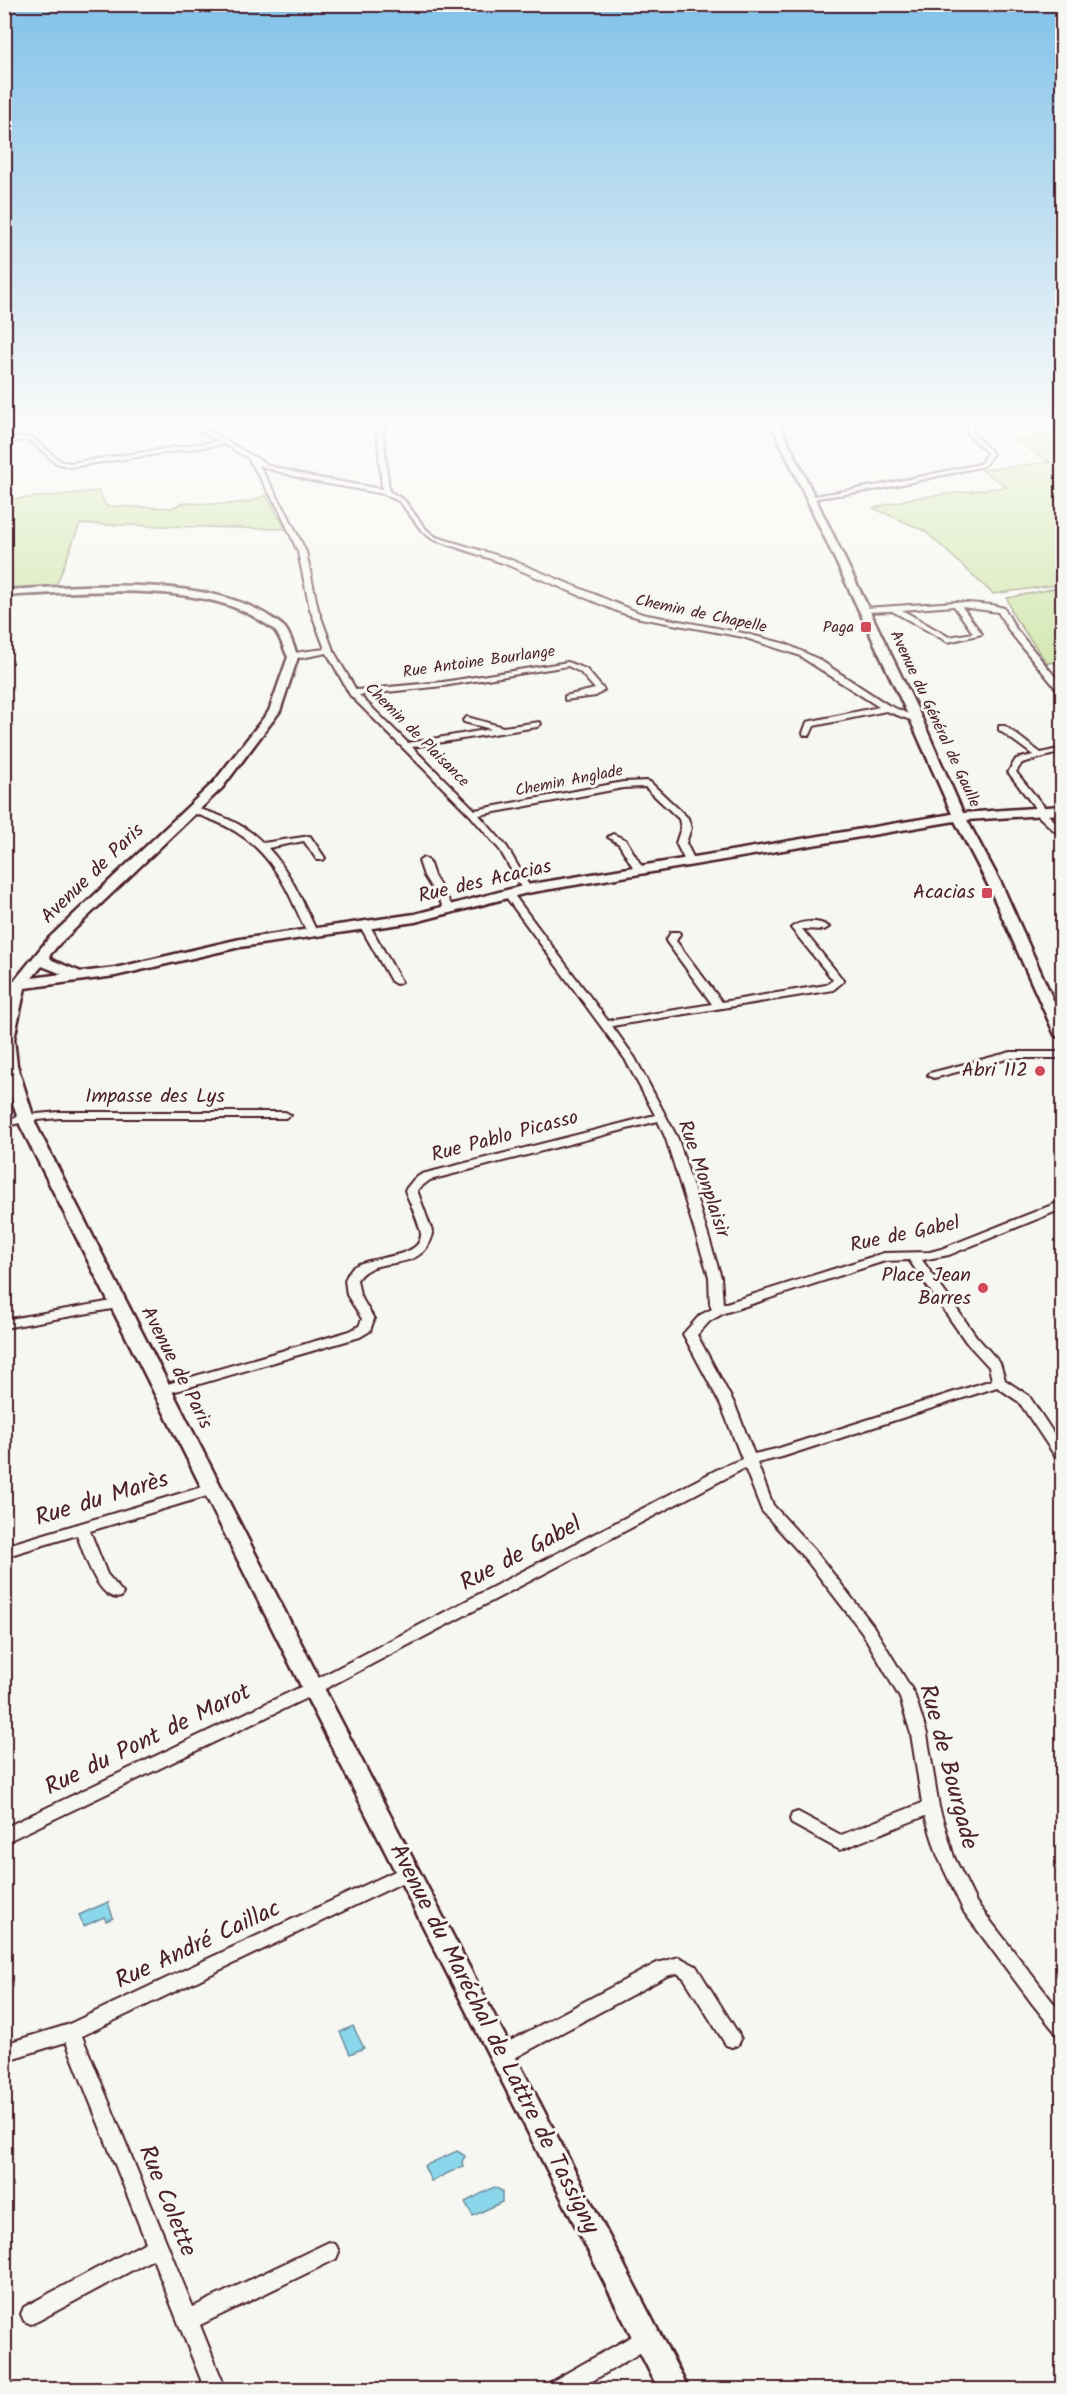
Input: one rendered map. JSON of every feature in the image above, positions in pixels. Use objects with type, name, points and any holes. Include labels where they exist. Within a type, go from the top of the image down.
[{"type":"main road","name":"Avenue du Général de Gaulle","points":[[827,531],[916,718],[959,817],[995,885],[1062,1035]]},
{"type":"main road","points":[[4,593],[125,588],[160,590],[218,599],[260,615],[277,627],[288,640],[293,655]]},
{"type":"main road","name":"Avenue de Paris","points":[[293,655],[277,706],[235,765],[192,810],[54,941],[11,992],[8,1039],[9,1065],[26,1118],[313,1688]]},
{"type":"main road","name":"Rue des Acacias","points":[[11,992],[115,972],[240,943],[415,918],[526,889],[959,817],[1062,810]]},
{"type":"main road","points":[[42,956],[47,963],[82,977]]},
{"type":"main road","name":"Avenue du Maréchal de Lattre de Tassigny","points":[[313,1688],[675,2390]]},
{"type":"street","name":"Chemin de Plaisance","points":[[292,531],[302,552],[314,609],[329,650],[353,693],[473,813],[504,849],[526,889]]},
{"type":"street","name":"Chemin de Chapelle","points":[[425,531],[434,538],[506,561],[640,616],[767,642],[803,654],[875,702],[916,718]]},
{"type":"street","points":[[865,610],[956,604],[1001,610],[1013,630],[1062,690]]},
{"type":"street","points":[[893,608],[948,640],[978,634],[956,604]]},
{"type":"street","points":[[293,655],[301,656],[329,650]]},
{"type":"street","name":"Rue Antoine Bourlange","points":[[353,693],[443,684],[568,664],[579,666],[600,690],[593,694],[568,698]]},
{"type":"street","points":[[807,732],[810,724],[888,708]]},
{"type":"street","points":[[467,720],[503,730]]},
{"type":"street","points":[[405,746],[537,724]]},
{"type":"street","points":[[1002,728],[1039,755]]},
{"type":"street","points":[[1062,750],[1019,761],[1012,772],[1040,811],[1062,833]]},
{"type":"street","name":"Chemin Anglade","points":[[473,813],[623,785],[647,784],[683,818],[686,828],[681,843],[690,861]]},
{"type":"street","points":[[192,810],[228,820],[263,846],[280,870],[312,932]]},
{"type":"street","points":[[613,837],[623,842],[639,870]]},
{"type":"street","points":[[263,846],[307,838],[320,858]]},
{"type":"street","points":[[424,861],[429,876],[449,909]]},
{"type":"street","name":"Rue Monplaisir","points":[[508,893],[630,1058],[672,1139],[715,1277],[716,1304],[719,1310]]},
{"type":"street","points":[[606,1024],[830,988],[839,981],[796,928],[802,925],[824,927]]},
{"type":"street","points":[[364,926],[396,981]]},
{"type":"street","points":[[675,934],[671,941],[719,1006]]},
{"type":"street","points":[[934,1076],[1011,1055],[1062,1055]]},
{"type":"street","name":"Impasse des Lys","points":[[4,1124],[26,1118],[59,1115],[285,1115]]},
{"type":"street","name":"Rue Pablo Picasso","points":[[162,1390],[355,1334],[365,1328],[368,1319],[351,1288],[350,1281],[354,1273],[363,1267],[411,1255],[427,1242],[427,1234],[411,1190],[426,1177],[660,1116]]},
{"type":"street","name":"Rue de Gabel","points":[[719,1310],[884,1257],[913,1257],[945,1252],[1062,1205]]},
{"type":"street","points":[[913,1257],[971,1339],[995,1366],[999,1382],[1024,1399],[1062,1456]]},
{"type":"street","points":[[4,1324],[118,1304]]},
{"type":"street","points":[[719,1310],[705,1318],[690,1334],[728,1405],[749,1461]]},
{"type":"street","name":"Rue de Gabel","points":[[313,1688],[727,1470],[999,1382]]},
{"type":"street","name":"Rue de Bourgade","points":[[749,1461],[767,1507],[812,1557],[867,1628],[908,1697],[919,1734],[931,1807],[946,1857],[970,1907],[1062,2026]]},
{"type":"street","name":"Rue du Marès","points":[[4,1552],[212,1489]]},
{"type":"street","points":[[81,1528],[101,1577],[116,1593]]},
{"type":"street","name":"Rue du Pont de Marot","points":[[4,1836],[313,1688]]},
{"type":"street","points":[[798,1819],[840,1843],[931,1807]]},
{"type":"street","name":"Rue André Caillac","points":[[4,2053],[71,2032],[408,1872]]},
{"type":"street","points":[[502,2055],[663,1969],[679,1965],[690,1972],[732,2039]]},
{"type":"street","name":"Rue Colette","points":[[71,2032],[216,2390]]},
{"type":"street","points":[[31,2314],[158,2246]]},
{"type":"street","points":[[188,2320],[329,2252]]},
{"type":"street","points":[[556,2390],[648,2337]]},
{"type":"green space","points":[[5,531],[77,531],[56,586],[5,589]]},
{"type":"green space","points":[[925,531],[1062,531],[1062,584],[993,594]]},
{"type":"green space","points":[[1062,587],[1062,662],[1047,663],[1013,615],[1007,598]]},
{"type":"water","points":[[108,1902],[113,1918],[106,1921],[104,1917],[84,1926],[79,1915]]},
{"type":"water","points":[[353,2026],[364,2048],[350,2054],[340,2032]]},
{"type":"water","points":[[457,2151],[465,2156],[463,2166],[431,2181],[424,2166]]},
{"type":"water","points":[[494,2187],[502,2191],[502,2202],[473,2216],[465,2202]]},
{"type":"place","name":"Paga","points":[[866,627]]},
{"type":"place","name":"Acacias","points":[[987,893]]},
{"type":"place","name":"Abri 112","points":[[1040,1071]]},
{"type":"place","name":"Place Jean Barres","points":[[983,1288]]}]
